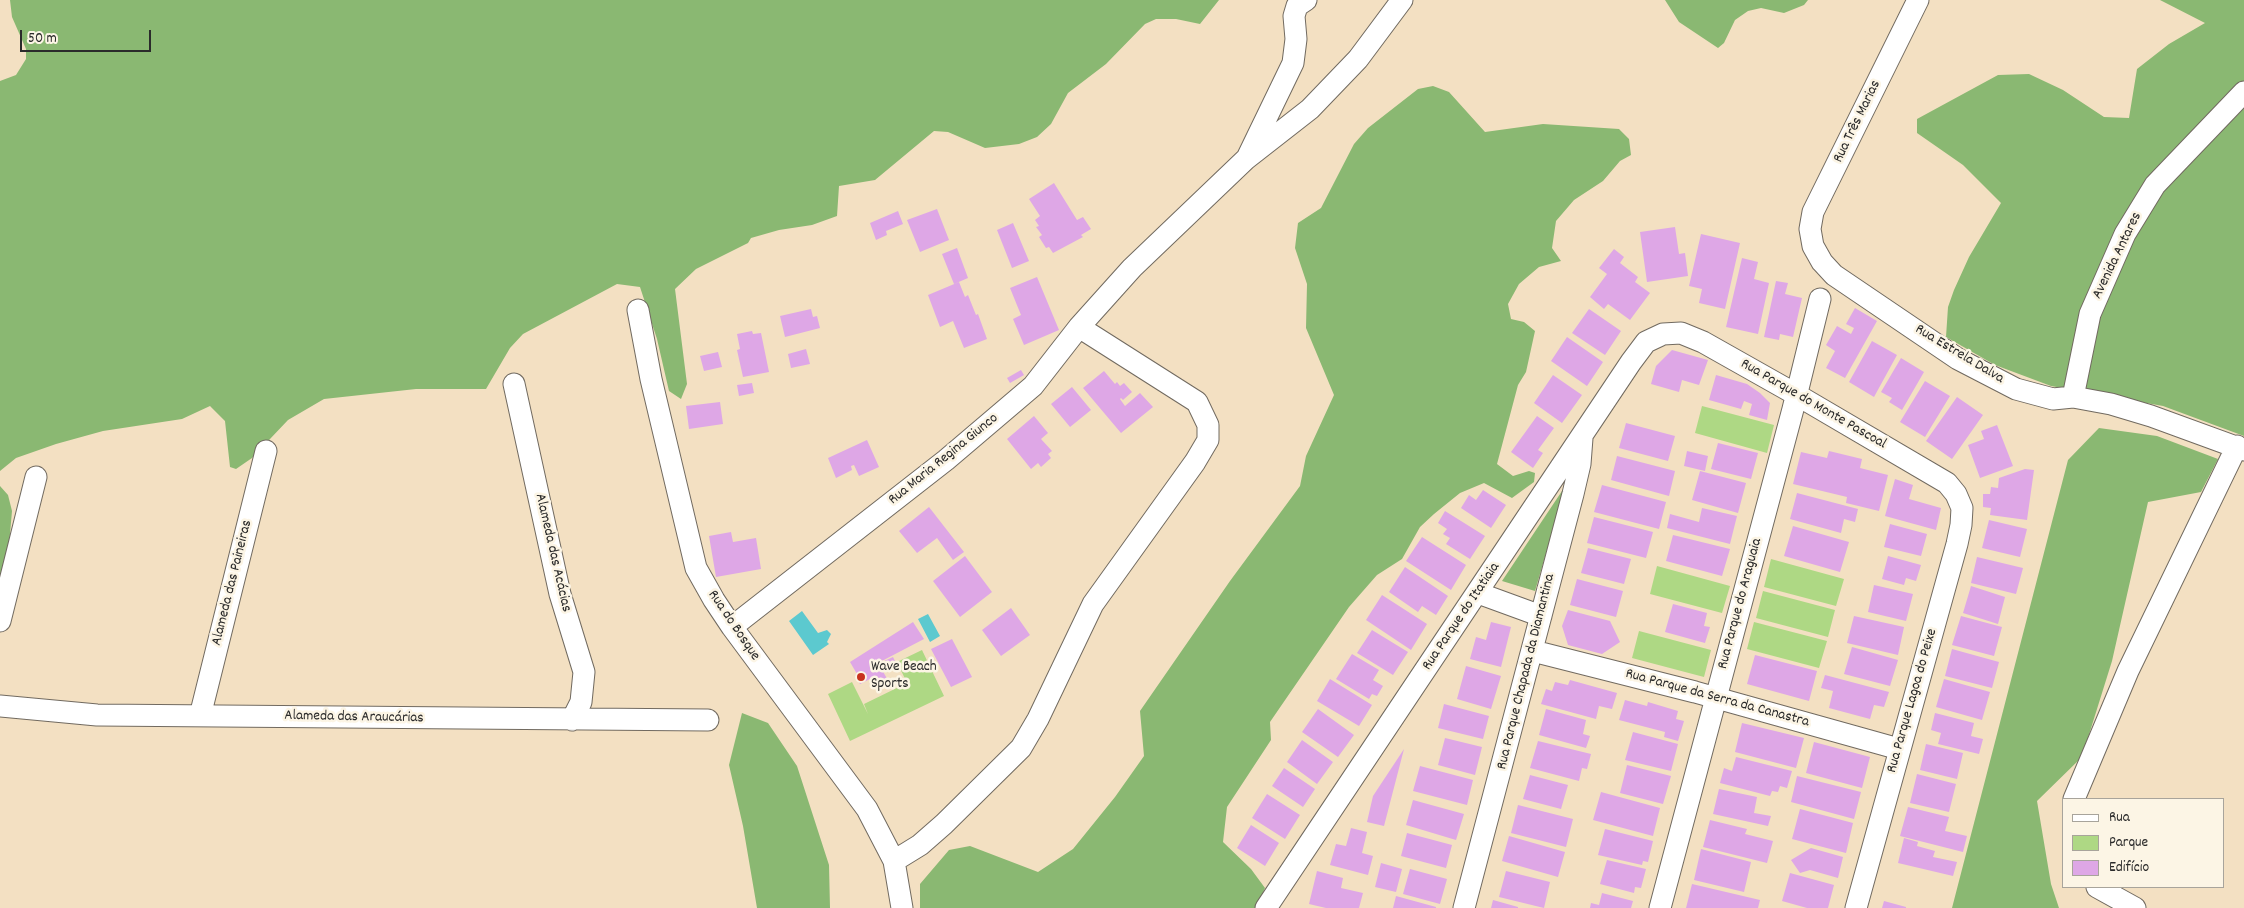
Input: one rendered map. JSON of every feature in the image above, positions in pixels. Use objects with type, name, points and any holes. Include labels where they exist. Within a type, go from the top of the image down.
[{"type":"street","points":[[1246,159],[1292,63],[1296,38],[1294,16],[1297,6],[1306,0]]},
{"type":"street","points":[[1246,159],[1310,109],[1358,59],[1402,0]]},
{"type":"street","name":"Rua Três Marias","points":[[1813,246],[1810,230],[1813,212],[1918,0]]},
{"type":"street","name":"Avenida Antares","points":[[2073,397],[2090,314],[2125,234],[2155,185],[2244,92]]},
{"type":"street","name":"Rua Maria Regina Giunco","points":[[732,627],[991,424],[1034,386],[1079,327],[1132,268],[1246,159]]},
{"type":"street","name":"Rua Estrela Dalva","points":[[1813,246],[1822,262],[1834,275],[1958,359],[2016,389],[2053,399],[2073,397],[2112,404],[2241,448]]},
{"type":"street","name":"Rua Parque do Araguaia","points":[[1660,908],[1797,394],[1820,299]]},
{"type":"street","name":"Rua do Bosque","points":[[638,310],[651,379],[696,568],[732,627],[867,809],[894,861],[902,908]]},
{"type":"street","points":[[894,861],[920,845],[944,824],[1022,748],[1038,719],[1092,604],[1195,462],[1208,440],[1208,425],[1198,402],[1079,327]]},
{"type":"street","name":"Rua Parque do Monte Pascoal","points":[[1663,334],[1681,333],[1703,342],[1797,394],[1947,483],[1956,494]]},
{"type":"street","name":"Rua Parque do Itatiaia","points":[[1266,908],[1646,342],[1663,334]]},
{"type":"street","name":"Alameda das Acácias","points":[[514,384],[560,594],[584,672],[581,702],[572,720]]},
{"type":"street","name":"Rua Parque Chapada da Diamantina","points":[[1464,908],[1575,487],[1583,435]]},
{"type":"street","points":[[2074,798],[2128,671],[2241,448]]},
{"type":"street","name":"Alameda das Paineiras","points":[[200,716],[266,451]]},
{"type":"street","points":[[0,621],[36,477]]},
{"type":"street","name":"Rua Parque Lagoa do Peixe","points":[[1856,908],[1961,525],[1962,508],[1956,494]]},
{"type":"street","points":[[1478,593],[1541,616]]},
{"type":"street","name":"Rua Parque da Serra da Canastra","points":[[1533,651],[1716,698],[1899,749]]},
{"type":"street","name":"Alameda das Araucárias","points":[[0,706],[96,715],[708,720]]},
{"type":"street","points":[[2099,888],[2135,908]]},
{"type":"green space","points":[[10,0],[1219,0],[1200,24],[1176,19],[1156,19],[1145,24],[1106,64],[1068,93],[1051,124],[1037,137],[1019,144],[985,148],[948,132],[934,131],[875,180],[839,186],[837,216],[812,225],[779,230],[751,238],[748,243],[696,269],[675,289],[687,384],[681,399],[669,391],[657,339],[640,287],[617,284],[523,334],[510,348],[486,389],[416,389],[324,399],[288,420],[252,458],[236,469],[230,467],[225,421],[210,406],[182,419],[103,431],[56,444],[16,458],[0,471],[0,81],[16,75],[26,59],[26,49],[12,17]]},
{"type":"green space","points":[[1665,0],[1808,0],[1804,5],[1784,13],[1761,8],[1748,11],[1735,20],[1724,43],[1718,48],[1679,22]]},
{"type":"green space","points":[[2160,0],[2244,0],[2244,436],[2163,406],[2051,386],[1995,365],[1946,337],[1948,307],[1954,290],[1969,257],[2001,203],[1963,165],[1917,133],[1917,119],[1998,75],[2029,74],[2063,90],[2104,117],[2129,118],[2137,69],[2169,44],[2205,23]]},
{"type":"green space","points":[[1433,86],[1449,92],[1485,132],[1543,124],[1619,129],[1629,139],[1631,155],[1620,161],[1603,181],[1574,200],[1556,221],[1552,248],[1561,261],[1539,267],[1519,284],[1508,304],[1511,319],[1524,322],[1535,331],[1526,372],[1518,385],[1497,464],[1513,476],[1529,471],[1535,473],[1534,482],[1512,498],[1484,483],[1460,493],[1434,514],[1420,527],[1402,559],[1377,575],[1349,607],[1270,722],[1271,740],[1227,807],[1223,842],[1251,869],[1265,888],[1256,908],[920,908],[920,884],[949,850],[970,846],[1038,872],[1073,849],[1115,797],[1144,756],[1140,711],[1230,581],[1300,486],[1306,456],[1334,395],[1306,328],[1307,284],[1295,248],[1298,223],[1321,208],[1354,144],[1368,128],[1418,89]]},
{"type":"green space","points":[[1702,406],[1774,425],[1767,453],[1695,433]]},
{"type":"green space","points":[[2099,428],[2157,436],[2218,459],[2201,492],[2148,502],[2112,661],[2082,757],[2037,801],[2051,884],[2059,908],[1952,908],[2068,460]]},
{"type":"green space","points":[[1566,485],[1535,591],[1502,581]]},
{"type":"green space","points":[[0,486],[8,495],[12,511],[8,557],[0,589]]},
{"type":"green space","points":[[1771,559],[1844,579],[1836,606],[1764,587]]},
{"type":"green space","points":[[1657,566],[1730,586],[1722,613],[1650,594]]},
{"type":"green space","points":[[1763,591],[1835,610],[1828,637],[1756,618]]},
{"type":"green space","points":[[1754,622],[1827,641],[1819,668],[1747,649]]},
{"type":"green space","points":[[1639,631],[1711,650],[1704,677],[1632,658]]},
{"type":"green space","points":[[922,650],[944,696],[850,741],[828,694],[852,682],[868,714],[864,704],[907,683],[897,662]]},
{"type":"green space","points":[[742,713],[768,723],[797,766],[829,865],[830,908],[757,908],[743,826],[729,765]]},
{"type":"water","points":[[802,611],[818,633],[827,630],[831,634],[827,642],[829,644],[813,655],[789,621]]},
{"type":"water","points":[[928,614],[940,636],[930,642],[918,619]]},
{"type":"building","points":[[1054,183],[1077,220],[1083,217],[1091,229],[1081,235],[1083,237],[1053,253],[1049,247],[1046,248],[1039,237],[1042,235],[1036,227],[1039,226],[1035,220],[1040,216],[1029,199]]},
{"type":"building","points":[[937,209],[949,240],[920,252],[907,220]]},
{"type":"building","points":[[898,211],[903,224],[886,231],[887,235],[876,240],[870,223]]},
{"type":"building","points":[[1013,223],[1029,261],[1012,268],[997,230]]},
{"type":"building","points":[[1675,227],[1679,254],[1685,253],[1688,276],[1647,282],[1640,232]]},
{"type":"building","points":[[1701,234],[1740,243],[1725,309],[1699,303],[1702,289],[1689,286]]},
{"type":"building","points":[[957,248],[968,278],[954,284],[942,254]]},
{"type":"building","points":[[1614,249],[1624,257],[1620,263],[1638,277],[1635,282],[1650,293],[1630,320],[1608,304],[1604,309],[1590,297],[1607,274],[1599,268]]},
{"type":"building","points":[[1742,258],[1758,262],[1754,279],[1769,283],[1758,334],[1726,327]]},
{"type":"building","points":[[1037,277],[1059,330],[1024,345],[1013,319],[1021,315],[1010,288]]},
{"type":"building","points":[[1776,281],[1788,283],[1785,294],[1802,298],[1793,337],[1780,334],[1779,340],[1764,337]]},
{"type":"building","points":[[959,282],[965,297],[968,295],[976,315],[978,314],[987,339],[964,348],[953,321],[940,327],[928,295]]},
{"type":"building","points":[[1855,308],[1877,321],[1845,378],[1826,368],[1835,351],[1826,345],[1837,326],[1851,334],[1854,328],[1846,324]]},
{"type":"building","points":[[811,309],[813,317],[817,316],[820,328],[785,337],[780,316]]},
{"type":"building","points":[[1589,309],[1621,331],[1605,355],[1572,333]]},
{"type":"building","points":[[752,331],[753,334],[761,333],[769,372],[743,377],[737,350],[740,349],[737,334]]},
{"type":"building","points":[[1567,337],[1603,362],[1587,386],[1551,361]]},
{"type":"building","points":[[1872,341],[1897,355],[1874,397],[1849,382]]},
{"type":"building","points":[[806,349],[810,364],[791,368],[788,354]]},
{"type":"building","points":[[1672,350],[1708,360],[1699,385],[1682,380],[1679,392],[1651,384],[1656,366]]},
{"type":"building","points":[[718,352],[722,367],[704,371],[700,356]]},
{"type":"building","points":[[1901,358],[1924,372],[1902,410],[1889,402],[1892,398],[1881,392]]},
{"type":"building","points":[[1021,370],[1024,375],[1010,383],[1007,378]]},
{"type":"building","points":[[1104,371],[1115,384],[1117,382],[1120,386],[1124,383],[1132,392],[1123,400],[1120,399],[1125,406],[1140,393],[1153,407],[1121,433],[1083,388]]},
{"type":"building","points":[[1553,375],[1582,395],[1562,423],[1534,403]]},
{"type":"building","points":[[1716,375],[1747,384],[1760,393],[1770,403],[1767,420],[1749,415],[1752,404],[1744,401],[1741,409],[1709,400]]},
{"type":"building","points":[[1925,381],[1950,396],[1925,437],[1900,422]]},
{"type":"building","points":[[752,383],[754,393],[739,396],[737,385]]},
{"type":"building","points":[[1072,387],[1091,410],[1070,427],[1051,404]]},
{"type":"building","points":[[1957,397],[1983,415],[1952,459],[1926,441]]},
{"type":"building","points":[[720,402],[723,424],[689,429],[686,406]]},
{"type":"building","points":[[1034,416],[1048,433],[1041,439],[1052,451],[1048,454],[1051,458],[1041,467],[1038,463],[1031,469],[1007,439]]},
{"type":"building","points":[[1537,416],[1554,428],[1538,450],[1543,453],[1533,468],[1511,452]]},
{"type":"building","points":[[1626,423],[1675,436],[1668,461],[1619,448]]},
{"type":"building","points":[[1997,425],[2013,466],[1980,478],[1968,445],[1984,439],[1981,431]]},
{"type":"building","points":[[867,440],[879,467],[859,476],[854,465],[851,466],[852,470],[836,478],[828,458]]},
{"type":"building","points":[[1718,443],[1758,453],[1751,479],[1711,469]]},
{"type":"building","points":[[1687,451],[1708,456],[1705,471],[1684,466]]},
{"type":"building","points":[[1829,451],[1862,459],[1860,468],[1888,475],[1879,511],[1846,503],[1847,497],[1793,484],[1801,452],[1827,458]]},
{"type":"building","points":[[1617,456],[1675,471],[1669,496],[1611,480]]},
{"type":"building","points":[[2025,469],[2034,470],[2027,520],[1990,515],[1991,508],[1983,507],[1983,494],[1990,494],[1991,487],[1998,488],[1999,478]]},
{"type":"building","points":[[1700,471],[1746,483],[1738,513],[1692,500]]},
{"type":"building","points":[[1895,479],[1913,485],[1909,499],[1941,508],[1936,530],[1885,516]]},
{"type":"building","points":[[1602,485],[1666,502],[1659,529],[1594,512]]},
{"type":"building","points":[[1483,490],[1506,505],[1491,528],[1461,508],[1469,495],[1476,500]]},
{"type":"building","points":[[1797,493],[1858,509],[1855,522],[1844,519],[1841,533],[1790,519]]},
{"type":"building","points":[[929,507],[964,552],[953,560],[937,538],[917,553],[899,531]]},
{"type":"building","points":[[1702,508],[1737,516],[1730,544],[1667,528],[1670,514],[1699,522]]},
{"type":"building","points":[[1445,511],[1485,536],[1470,559],[1446,544],[1450,538],[1443,534],[1447,529],[1438,523]]},
{"type":"building","points":[[1594,517],[1653,532],[1646,558],[1587,543]]},
{"type":"building","points":[[1989,520],[2027,529],[2020,557],[1982,548]]},
{"type":"building","points":[[1890,524],[1927,534],[1921,556],[1884,547]]},
{"type":"building","points":[[1793,526],[1849,542],[1840,572],[1784,556]]},
{"type":"building","points":[[731,532],[733,542],[756,538],[761,569],[716,577],[709,536]]},
{"type":"building","points":[[1673,535],[1730,549],[1722,576],[1666,561]]},
{"type":"building","points":[[1422,537],[1466,565],[1451,590],[1406,561]]},
{"type":"building","points":[[1588,548],[1631,559],[1624,584],[1581,573]]},
{"type":"building","points":[[965,556],[992,592],[960,617],[933,581]]},
{"type":"building","points":[[1888,556],[1921,565],[1916,581],[1906,578],[1904,585],[1882,579]]},
{"type":"building","points":[[1977,557],[2023,568],[2016,594],[1971,583]]},
{"type":"building","points":[[1405,567],[1448,596],[1436,615],[1422,606],[1418,612],[1389,592]]},
{"type":"building","points":[[1577,579],[1623,591],[1616,617],[1570,605]]},
{"type":"building","points":[[1874,585],[1913,594],[1906,621],[1868,612]]},
{"type":"building","points":[[1971,586],[2005,597],[1998,624],[1963,613]]},
{"type":"building","points":[[1382,595],[1427,624],[1411,650],[1366,620]]},
{"type":"building","points":[[1673,604],[1707,613],[1704,626],[1710,627],[1705,643],[1665,632]]},
{"type":"building","points":[[1011,608],[1030,635],[1001,656],[982,630]]},
{"type":"building","points":[[1568,610],[1610,621],[1620,642],[1602,654],[1568,645],[1562,626]]},
{"type":"building","points":[[1854,616],[1904,627],[1898,655],[1847,643]]},
{"type":"building","points":[[1961,616],[2002,627],[1994,656],[1952,645]]},
{"type":"building","points":[[913,622],[924,639],[878,663],[889,682],[877,688],[872,678],[860,684],[850,662]]},
{"type":"building","points":[[1491,622],[1511,627],[1501,667],[1470,659],[1476,637],[1486,640]]},
{"type":"building","points":[[1372,630],[1408,652],[1393,675],[1357,653]]},
{"type":"building","points":[[952,639],[972,677],[951,687],[931,649]]},
{"type":"building","points":[[1852,647],[1898,660],[1890,686],[1844,674]]},
{"type":"building","points":[[1952,649],[1999,662],[1992,688],[1945,676]]},
{"type":"building","points":[[1352,654],[1379,670],[1373,680],[1383,686],[1377,696],[1372,694],[1369,699],[1336,679]]},
{"type":"building","points":[[1755,655],[1817,671],[1809,701],[1747,684]]},
{"type":"building","points":[[893,657],[897,665],[884,672],[880,663]]},
{"type":"building","points":[[1466,666],[1501,676],[1491,709],[1457,699]]},
{"type":"building","points":[[1825,675],[1889,692],[1884,707],[1874,705],[1870,719],[1829,708],[1833,691],[1821,688]]},
{"type":"building","points":[[1330,679],[1372,705],[1359,726],[1317,701]]},
{"type":"building","points":[[1944,679],[1990,692],[1982,720],[1936,707]]},
{"type":"building","points":[[1570,680],[1617,693],[1612,709],[1599,706],[1596,719],[1541,704],[1546,689],[1552,691],[1555,682],[1568,685]]},
{"type":"building","points":[[1625,700],[1647,706],[1648,702],[1678,711],[1676,719],[1684,721],[1678,741],[1664,737],[1665,732],[1619,720]]},
{"type":"building","points":[[1444,704],[1489,716],[1483,739],[1438,728]]},
{"type":"building","points":[[1318,709],[1354,735],[1338,757],[1302,732]]},
{"type":"building","points":[[1546,709],[1586,720],[1583,734],[1590,736],[1586,748],[1539,735]]},
{"type":"building","points":[[1935,713],[1974,723],[1971,736],[1983,739],[1979,754],[1938,744],[1941,733],[1931,730]]},
{"type":"building","points":[[1742,723],[1804,738],[1796,768],[1735,752]]},
{"type":"building","points":[[1633,732],[1678,744],[1671,771],[1625,760]]},
{"type":"building","points":[[1445,738],[1482,747],[1475,775],[1438,765]]},
{"type":"building","points":[[1302,740],[1333,762],[1317,784],[1287,762]]},
{"type":"building","points":[[1538,741],[1591,754],[1587,769],[1582,768],[1579,781],[1530,768]]},
{"type":"building","points":[[1814,742],[1870,757],[1862,788],[1806,773]]},
{"type":"building","points":[[1926,744],[1963,753],[1957,779],[1920,770]]},
{"type":"building","points":[[1404,749],[1384,826],[1367,822],[1373,796]]},
{"type":"building","points":[[1736,757],[1792,771],[1787,788],[1780,786],[1778,792],[1772,791],[1770,796],[1720,783],[1724,768],[1732,771]]},
{"type":"building","points":[[1627,765],[1671,776],[1663,804],[1620,793]]},
{"type":"building","points":[[1420,766],[1473,780],[1467,805],[1413,791]]},
{"type":"building","points":[[1284,768],[1315,789],[1303,807],[1272,786]]},
{"type":"building","points":[[1917,774],[1956,784],[1949,812],[1910,803]]},
{"type":"building","points":[[1530,775],[1568,785],[1561,809],[1523,799]]},
{"type":"building","points":[[1797,776],[1861,792],[1854,819],[1791,802]]},
{"type":"building","points":[[1719,789],[1757,797],[1754,813],[1771,816],[1768,826],[1713,814]]},
{"type":"building","points":[[1601,792],[1660,808],[1653,836],[1593,820]]},
{"type":"building","points":[[1267,794],[1300,815],[1285,839],[1252,818]]},
{"type":"building","points":[[1413,800],[1464,814],[1456,840],[1406,825]]},
{"type":"building","points":[[1518,805],[1573,819],[1566,847],[1511,833]]},
{"type":"building","points":[[1908,807],[1949,817],[1945,831],[1967,836],[1963,852],[1900,836]]},
{"type":"building","points":[[1800,809],[1853,823],[1846,853],[1792,839]]},
{"type":"building","points":[[1710,820],[1747,829],[1745,834],[1773,841],[1767,863],[1703,847]]},
{"type":"building","points":[[1251,825],[1279,843],[1265,866],[1237,848]]},
{"type":"building","points":[[1351,828],[1367,832],[1362,853],[1373,856],[1368,875],[1330,865],[1336,844],[1346,846]]},
{"type":"building","points":[[1605,829],[1653,841],[1648,862],[1643,861],[1642,865],[1598,855]]},
{"type":"building","points":[[1407,833],[1452,845],[1446,868],[1401,856]]},
{"type":"building","points":[[1509,836],[1565,852],[1558,877],[1502,861]]},
{"type":"building","points":[[1904,838],[1918,842],[1917,846],[1935,851],[1933,857],[1957,862],[1953,876],[1898,863]]},
{"type":"building","points":[[1811,848],[1843,857],[1838,878],[1810,870],[1800,873],[1791,860]]},
{"type":"building","points":[[1701,849],[1751,862],[1744,892],[1694,880]]},
{"type":"building","points":[[1607,860],[1646,869],[1641,888],[1635,887],[1634,893],[1600,884]]},
{"type":"building","points":[[1381,863],[1402,869],[1396,892],[1375,887]]},
{"type":"building","points":[[1410,869],[1447,879],[1440,904],[1403,894]]},
{"type":"building","points":[[1317,871],[1343,878],[1341,888],[1363,893],[1359,908],[1326,908],[1309,904]]},
{"type":"building","points":[[1506,871],[1550,882],[1544,908],[1499,897]]},
{"type":"building","points":[[1790,873],[1834,885],[1828,908],[1807,908],[1782,901]]},
{"type":"building","points":[[1692,884],[1760,900],[1758,908],[1686,908]]},
{"type":"building","points":[[1602,893],[1633,901],[1631,908],[1590,908],[1591,903],[1599,905]]},
{"type":"building","points":[[1396,896],[1436,907],[1436,908],[1393,908]]},
{"type":"building","points":[[1493,900],[1518,907],[1518,908],[1491,908]]},
{"type":"building","points":[[1884,901],[1906,907],[1906,908],[1882,908]]},
{"type":"place","name":"Wave Beach Sports","points":[[861,677]]}]
